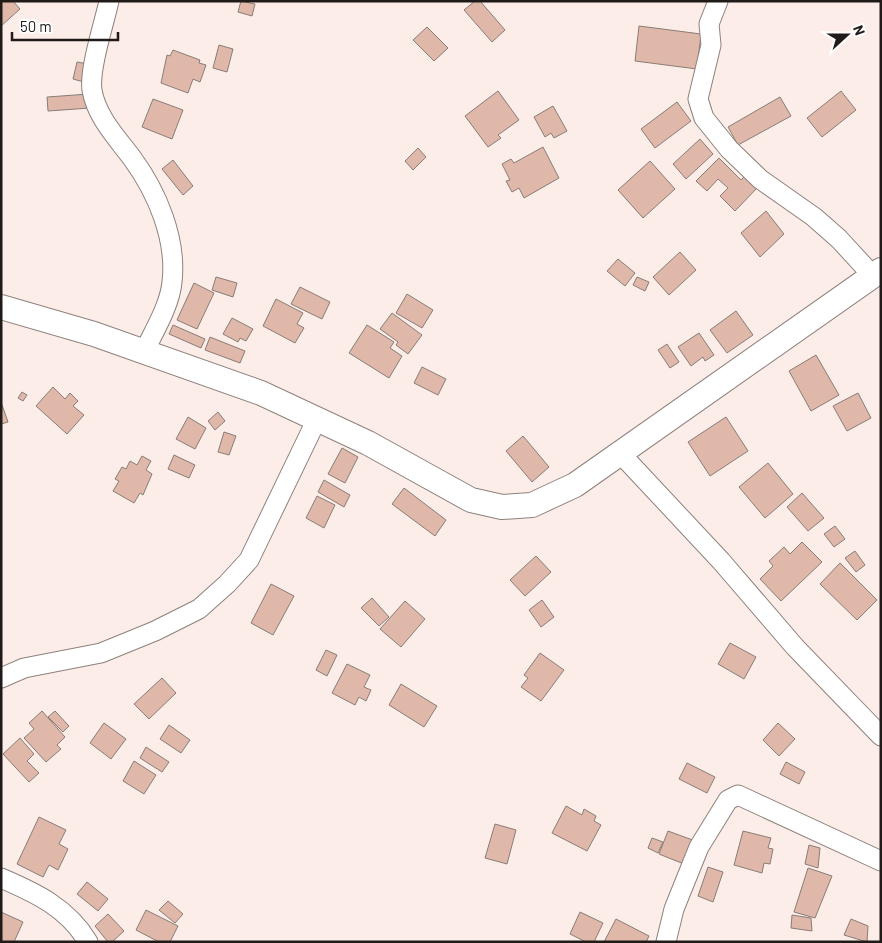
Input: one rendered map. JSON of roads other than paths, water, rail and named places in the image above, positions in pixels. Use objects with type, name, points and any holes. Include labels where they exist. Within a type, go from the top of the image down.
[{"type":"main road","points":[[1,308],[94,334],[261,393],[368,443],[471,500],[502,507],[532,506],[555,496],[620,453],[877,273]]},
{"type":"street","points":[[109,1],[93,66],[92,93],[110,131],[144,175],[156,198],[173,252],[172,283],[159,322],[144,352]]},
{"type":"street","points":[[718,1],[709,24],[711,45],[698,99],[704,118],[729,149],[760,180],[814,217],[877,273]]},
{"type":"street","points":[[1,678],[24,668],[101,653],[156,631],[198,609],[227,584],[248,560],[317,419]]},
{"type":"street","points":[[620,453],[720,561],[795,648],[881,736]]},
{"type":"street","points":[[666,942],[674,909],[699,847],[728,800],[738,794],[877,854]]},
{"type":"street","points":[[1,878],[21,886],[66,912],[88,942]]}]
